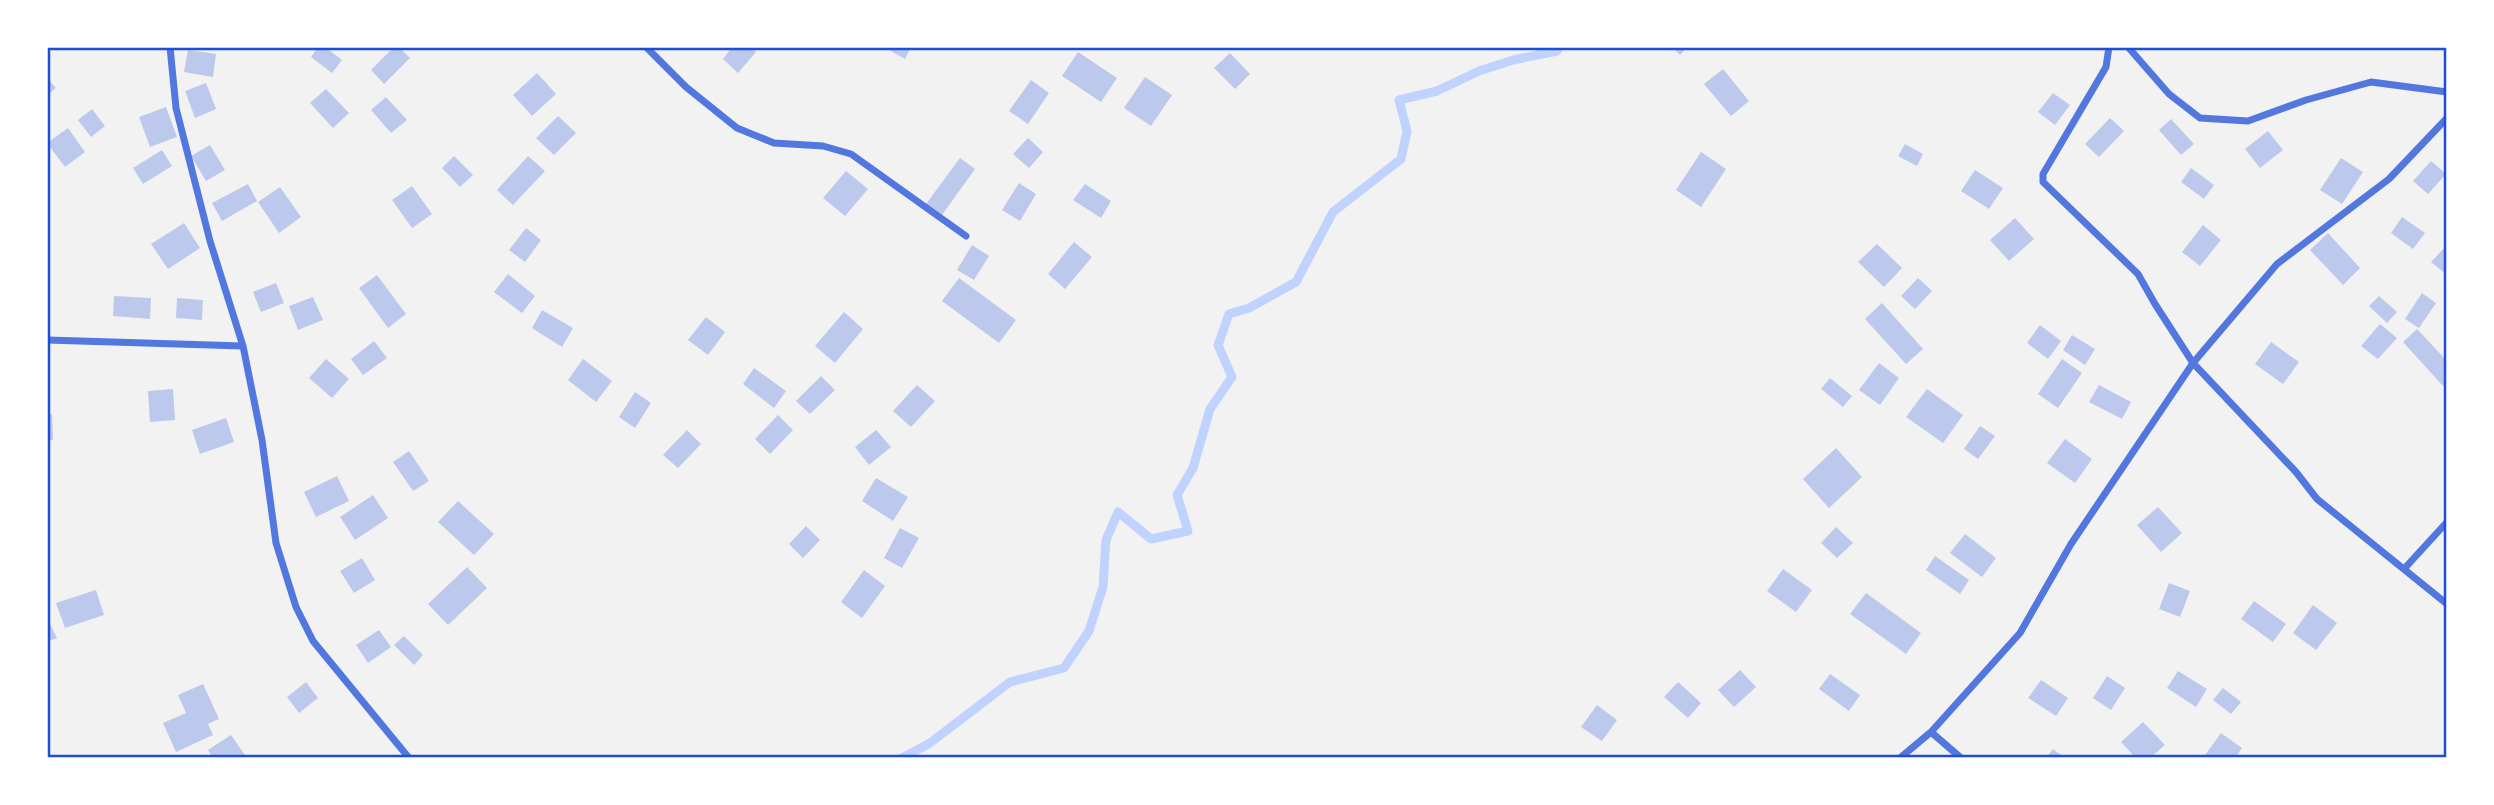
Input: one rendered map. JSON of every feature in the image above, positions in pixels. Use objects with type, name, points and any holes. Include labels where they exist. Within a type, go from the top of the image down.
[{"type":"street","points":[[170,47],[176,108],[210,241],[243,346],[262,440],[276,543],[296,607],[313,641],[409,758]]},
{"type":"street","points":[[646,47],[686,88],[737,128],[774,143],[823,146],[851,154],[966,236]]},
{"type":"street","points":[[2109,47],[2106,67],[2043,174],[2043,182],[2138,274],[2193,363],[2296,472],[2317,499],[2447,604]]},
{"type":"street","points":[[2128,47],[2169,94],[2200,118],[2249,121],[2306,100],[2371,82],[2447,92]]},
{"type":"street","points":[[1900,758],[1931,732],[2020,633],[2071,544],[2193,363],[2277,264],[2389,179],[2447,118]]},
{"type":"street","points":[[47,340],[243,346]]},
{"type":"street","points":[[2404,569],[2447,522]]},
{"type":"street","points":[[1931,732],[1961,758]]},
{"type":"building","points":[[318,47],[325,47],[342,60],[332,73],[311,57]]},
{"type":"building","points":[[394,47],[399,47],[410,58],[384,84],[371,70]]},
{"type":"building","points":[[732,47],[751,47],[756,52],[738,73],[723,59]]},
{"type":"building","points":[[884,47],[911,47],[905,59]]},
{"type":"building","points":[[1672,47],[1687,47],[1680,55]]},
{"type":"building","points":[[188,50],[216,54],[213,77],[184,72]]},
{"type":"building","points":[[1078,52],[1117,78],[1101,102],[1062,76]]},
{"type":"building","points":[[1230,53],[1250,74],[1235,89],[1214,68]]},
{"type":"building","points":[[1723,69],[1749,101],[1731,116],[1704,84]]},
{"type":"building","points":[[537,73],[556,94],[532,116],[513,95]]},
{"type":"building","points":[[1145,77],[1172,95],[1151,126],[1124,108]]},
{"type":"building","points":[[47,78],[56,88],[47,95]]},
{"type":"building","points":[[1031,80],[1049,93],[1028,124],[1009,111]]},
{"type":"building","points":[[206,83],[216,109],[195,118],[185,91]]},
{"type":"building","points":[[326,89],[349,113],[333,128],[310,103]]},
{"type":"building","points":[[2053,93],[2070,105],[2055,125],[2038,112]]},
{"type":"building","points":[[386,97],[407,120],[391,133],[371,110]]},
{"type":"building","points":[[166,107],[177,137],[150,147],[139,117]]},
{"type":"building","points":[[92,109],[105,126],[91,137],[78,120]]},
{"type":"building","points":[[558,116],[576,133],[554,155],[536,138]]},
{"type":"building","points":[[2110,118],[2124,131],[2099,157],[2085,144]]},
{"type":"building","points":[[2171,119],[2194,144],[2181,155],[2159,130]]},
{"type":"building","points":[[68,128],[85,152],[65,167],[47,143]]},
{"type":"building","points":[[2268,131],[2283,150],[2260,168],[2245,149]]},
{"type":"building","points":[[1028,138],[1043,152],[1029,168],[1013,154]]},
{"type":"building","points":[[1905,144],[1923,154],[1917,166],[1898,156]]},
{"type":"building","points":[[210,145],[225,170],[206,181],[191,156]]},
{"type":"building","points":[[162,150],[172,166],[143,184],[133,168]]},
{"type":"building","points":[[1701,152],[1726,169],[1701,207],[1676,190]]},
{"type":"building","points":[[454,156],[473,175],[460,187],[442,168]]},
{"type":"building","points":[[528,156],[545,171],[513,205],[497,190]]},
{"type":"building","points":[[960,158],[975,169],[942,215],[926,204]]},
{"type":"building","points":[[2341,158],[2363,172],[2342,204],[2320,190]]},
{"type":"building","points":[[2431,161],[2446,174],[2428,194],[2413,181]]},
{"type":"building","points":[[2191,168],[2214,185],[2204,199],[2181,182]]},
{"type":"building","points":[[1975,170],[2003,188],[1989,209],[1961,191]]},
{"type":"building","points":[[846,171],[868,189],[845,216],[823,198]]},
{"type":"building","points":[[1019,183],[1036,194],[1020,221],[1002,210]]},
{"type":"building","points":[[248,184],[257,201],[222,221],[212,203]]},
{"type":"building","points":[[1085,184],[1111,201],[1101,218],[1073,200]]},
{"type":"building","points":[[412,186],[432,214],[412,228],[392,200]]},
{"type":"building","points":[[280,187],[301,217],[279,233],[258,202]]},
{"type":"building","points":[[2402,217],[2425,233],[2413,249],[2391,233]]},
{"type":"building","points":[[2015,218],[2034,239],[2009,261],[1990,240]]},
{"type":"building","points":[[184,223],[200,248],[168,269],[151,244]]},
{"type":"building","points":[[2203,225],[2221,240],[2200,266],[2182,252]]},
{"type":"building","points":[[526,228],[541,240],[525,262],[509,250]]},
{"type":"building","points":[[2328,233],[2360,268],[2343,285],[2310,250]]},
{"type":"building","points":[[1074,242],[1092,257],[1065,289],[1048,274]]},
{"type":"building","points":[[1877,244],[1902,268],[1884,287],[1858,262]]},
{"type":"building","points":[[972,245],[989,256],[974,280],[957,270]]},
{"type":"building","points":[[2447,245],[2447,275],[2431,262]]},
{"type":"building","points":[[508,274],[535,296],[522,313],[494,292]]},
{"type":"building","points":[[377,275],[406,314],[388,328],[359,288]]},
{"type":"building","points":[[959,278],[1016,320],[999,343],[942,301]]},
{"type":"building","points":[[1918,278],[1932,291],[1915,309],[1901,296]]},
{"type":"building","points":[[276,283],[284,303],[261,312],[253,292]]},
{"type":"building","points":[[2422,293],[2436,303],[2419,328],[2405,319]]},
{"type":"building","points":[[114,296],[151,298],[150,319],[113,316]]},
{"type":"building","points":[[2379,296],[2397,312],[2387,323],[2369,306]]},
{"type":"building","points":[[313,297],[323,320],[298,330],[289,306]]},
{"type":"building","points":[[177,298],[203,300],[202,320],[176,318]]},
{"type":"building","points":[[1882,303],[1923,349],[1906,364],[1865,319]]},
{"type":"building","points":[[542,310],[573,328],[562,347],[532,328]]},
{"type":"building","points":[[844,312],[863,329],[835,363],[815,346]]},
{"type":"building","points":[[706,317],[725,332],[708,355],[688,340]]},
{"type":"building","points":[[2380,324],[2397,338],[2378,359],[2361,346]]},
{"type":"building","points":[[2040,325],[2061,341],[2048,359],[2027,343]]},
{"type":"building","points":[[2417,329],[2447,361],[2447,382],[2443,386],[2403,342]]},
{"type":"building","points":[[2072,335],[2095,349],[2085,365],[2063,350]]},
{"type":"building","points":[[374,341],[387,358],[363,375],[351,359]]},
{"type":"building","points":[[2271,342],[2299,362],[2283,384],[2255,364]]},
{"type":"building","points":[[326,359],[349,379],[332,398],[309,378]]},
{"type":"building","points":[[583,359],[612,381],[596,402],[568,380]]},
{"type":"building","points":[[2062,359],[2082,373],[2058,408],[2038,394]]},
{"type":"building","points":[[1879,363],[1899,378],[1880,405],[1859,390]]},
{"type":"building","points":[[754,368],[786,391],[774,408],[743,384]]},
{"type":"building","points":[[821,376],[835,390],[810,414],[796,401]]},
{"type":"building","points":[[1830,378],[1852,396],[1843,407],[1821,389]]},
{"type":"building","points":[[917,385],[935,401],[911,427],[893,411]]},
{"type":"building","points":[[2099,385],[2131,402],[2122,419],[2089,402]]},
{"type":"building","points":[[173,389],[175,420],[150,422],[148,391]]},
{"type":"building","points":[[1927,389],[1963,415],[1943,443],[1906,417]]},
{"type":"building","points":[[635,392],[651,403],[635,428],[619,417]]},
{"type":"building","points":[[47,414],[52,414],[53,440],[47,440]]},
{"type":"building","points":[[778,415],[793,430],[770,454],[755,439]]},
{"type":"building","points":[[226,418],[234,442],[200,454],[192,430]]},
{"type":"building","points":[[1980,426],[1995,436],[1978,459],[1964,449]]},
{"type":"building","points":[[687,430],[701,444],[678,468],[663,455]]},
{"type":"building","points":[[876,430],[891,447],[869,465],[855,447]]},
{"type":"building","points":[[2065,439],[2092,459],[2075,483],[2047,463]]},
{"type":"building","points":[[1836,448],[1862,477],[1829,508],[1803,479]]},
{"type":"building","points":[[409,451],[429,481],[413,491],[393,462]]},
{"type":"building","points":[[337,476],[349,501],[316,517],[304,492]]},
{"type":"building","points":[[876,478],[908,497],[893,521],[862,501]]},
{"type":"building","points":[[373,495],[388,518],[355,540],[340,517]]},
{"type":"building","points":[[458,501],[494,534],[474,555],[438,522]]},
{"type":"building","points":[[2158,507],[2182,533],[2161,552],[2137,525]]},
{"type":"building","points":[[806,526],[820,540],[803,558],[789,544]]},
{"type":"building","points":[[1836,527],[1853,543],[1837,558],[1821,543]]},
{"type":"building","points":[[900,528],[919,538],[902,568],[884,558]]},
{"type":"building","points":[[1965,534],[1996,558],[1982,577],[1950,553]]},
{"type":"building","points":[[1935,556],[1969,580],[1960,594],[1926,570]]},
{"type":"building","points":[[362,558],[375,580],[354,593],[340,571]]},
{"type":"building","points":[[467,567],[487,588],[448,625],[428,604]]},
{"type":"building","points":[[1783,569],[1812,590],[1796,612],[1767,591]]},
{"type":"building","points":[[864,570],[885,586],[862,618],[841,602]]},
{"type":"building","points":[[2169,583],[2190,591],[2180,617],[2159,609]]},
{"type":"building","points":[[96,590],[104,615],[65,628],[56,603]]},
{"type":"building","points":[[1866,593],[1921,633],[1906,654],[1850,614]]},
{"type":"building","points":[[2254,601],[2286,624],[2273,642],[2241,619]]},
{"type":"building","points":[[2313,605],[2337,623],[2316,650],[2293,633]]},
{"type":"building","points":[[47,618],[57,638],[47,642]]},
{"type":"building","points":[[379,630],[391,647],[368,663],[356,645]]},
{"type":"building","points":[[404,636],[423,655],[414,665],[394,645]]},
{"type":"building","points":[[1740,670],[1756,687],[1734,707],[1718,690]]},
{"type":"building","points":[[2178,671],[2207,689],[2196,707],[2167,688]]},
{"type":"building","points":[[1830,674],[1860,695],[1849,711],[1819,689]]},
{"type":"building","points":[[2107,676],[2125,688],[2111,710],[2093,698]]},
{"type":"building","points":[[2041,680],[2068,698],[2056,716],[2028,698]]},
{"type":"building","points":[[306,682],[318,698],[299,713],[287,697]]},
{"type":"building","points":[[1678,682],[1701,703],[1688,718],[1664,697]]},
{"type":"building","points":[[203,684],[219,719],[208,724],[213,735],[176,752],[163,723],[186,713],[178,695]]},
{"type":"building","points":[[2223,688],[2241,702],[2231,714],[2213,700]]},
{"type":"building","points":[[1597,705],[1617,720],[1602,741],[1581,727]]},
{"type":"building","points":[[2143,722],[2165,745],[2150,758],[2136,758],[2121,742]]},
{"type":"building","points":[[2221,733],[2242,748],[2235,758],[2203,758]]},
{"type":"building","points":[[231,735],[247,758],[213,758],[208,750]]},
{"type":"building","points":[[2053,749],[2065,758],[2046,758]]},
{"type":"waterway","points":[[902,758],[930,743],[1010,682],[1064,668],[1089,631],[1103,587],[1106,540],[1118,512],[1151,539],[1188,531],[1177,495],[1193,468],[1210,409],[1232,377],[1218,345],[1229,314],[1249,308],[1296,282],[1333,212],[1401,159],[1407,131],[1399,100],[1437,91],[1479,71],[1513,60],[1557,51],[1559,47]]}]
